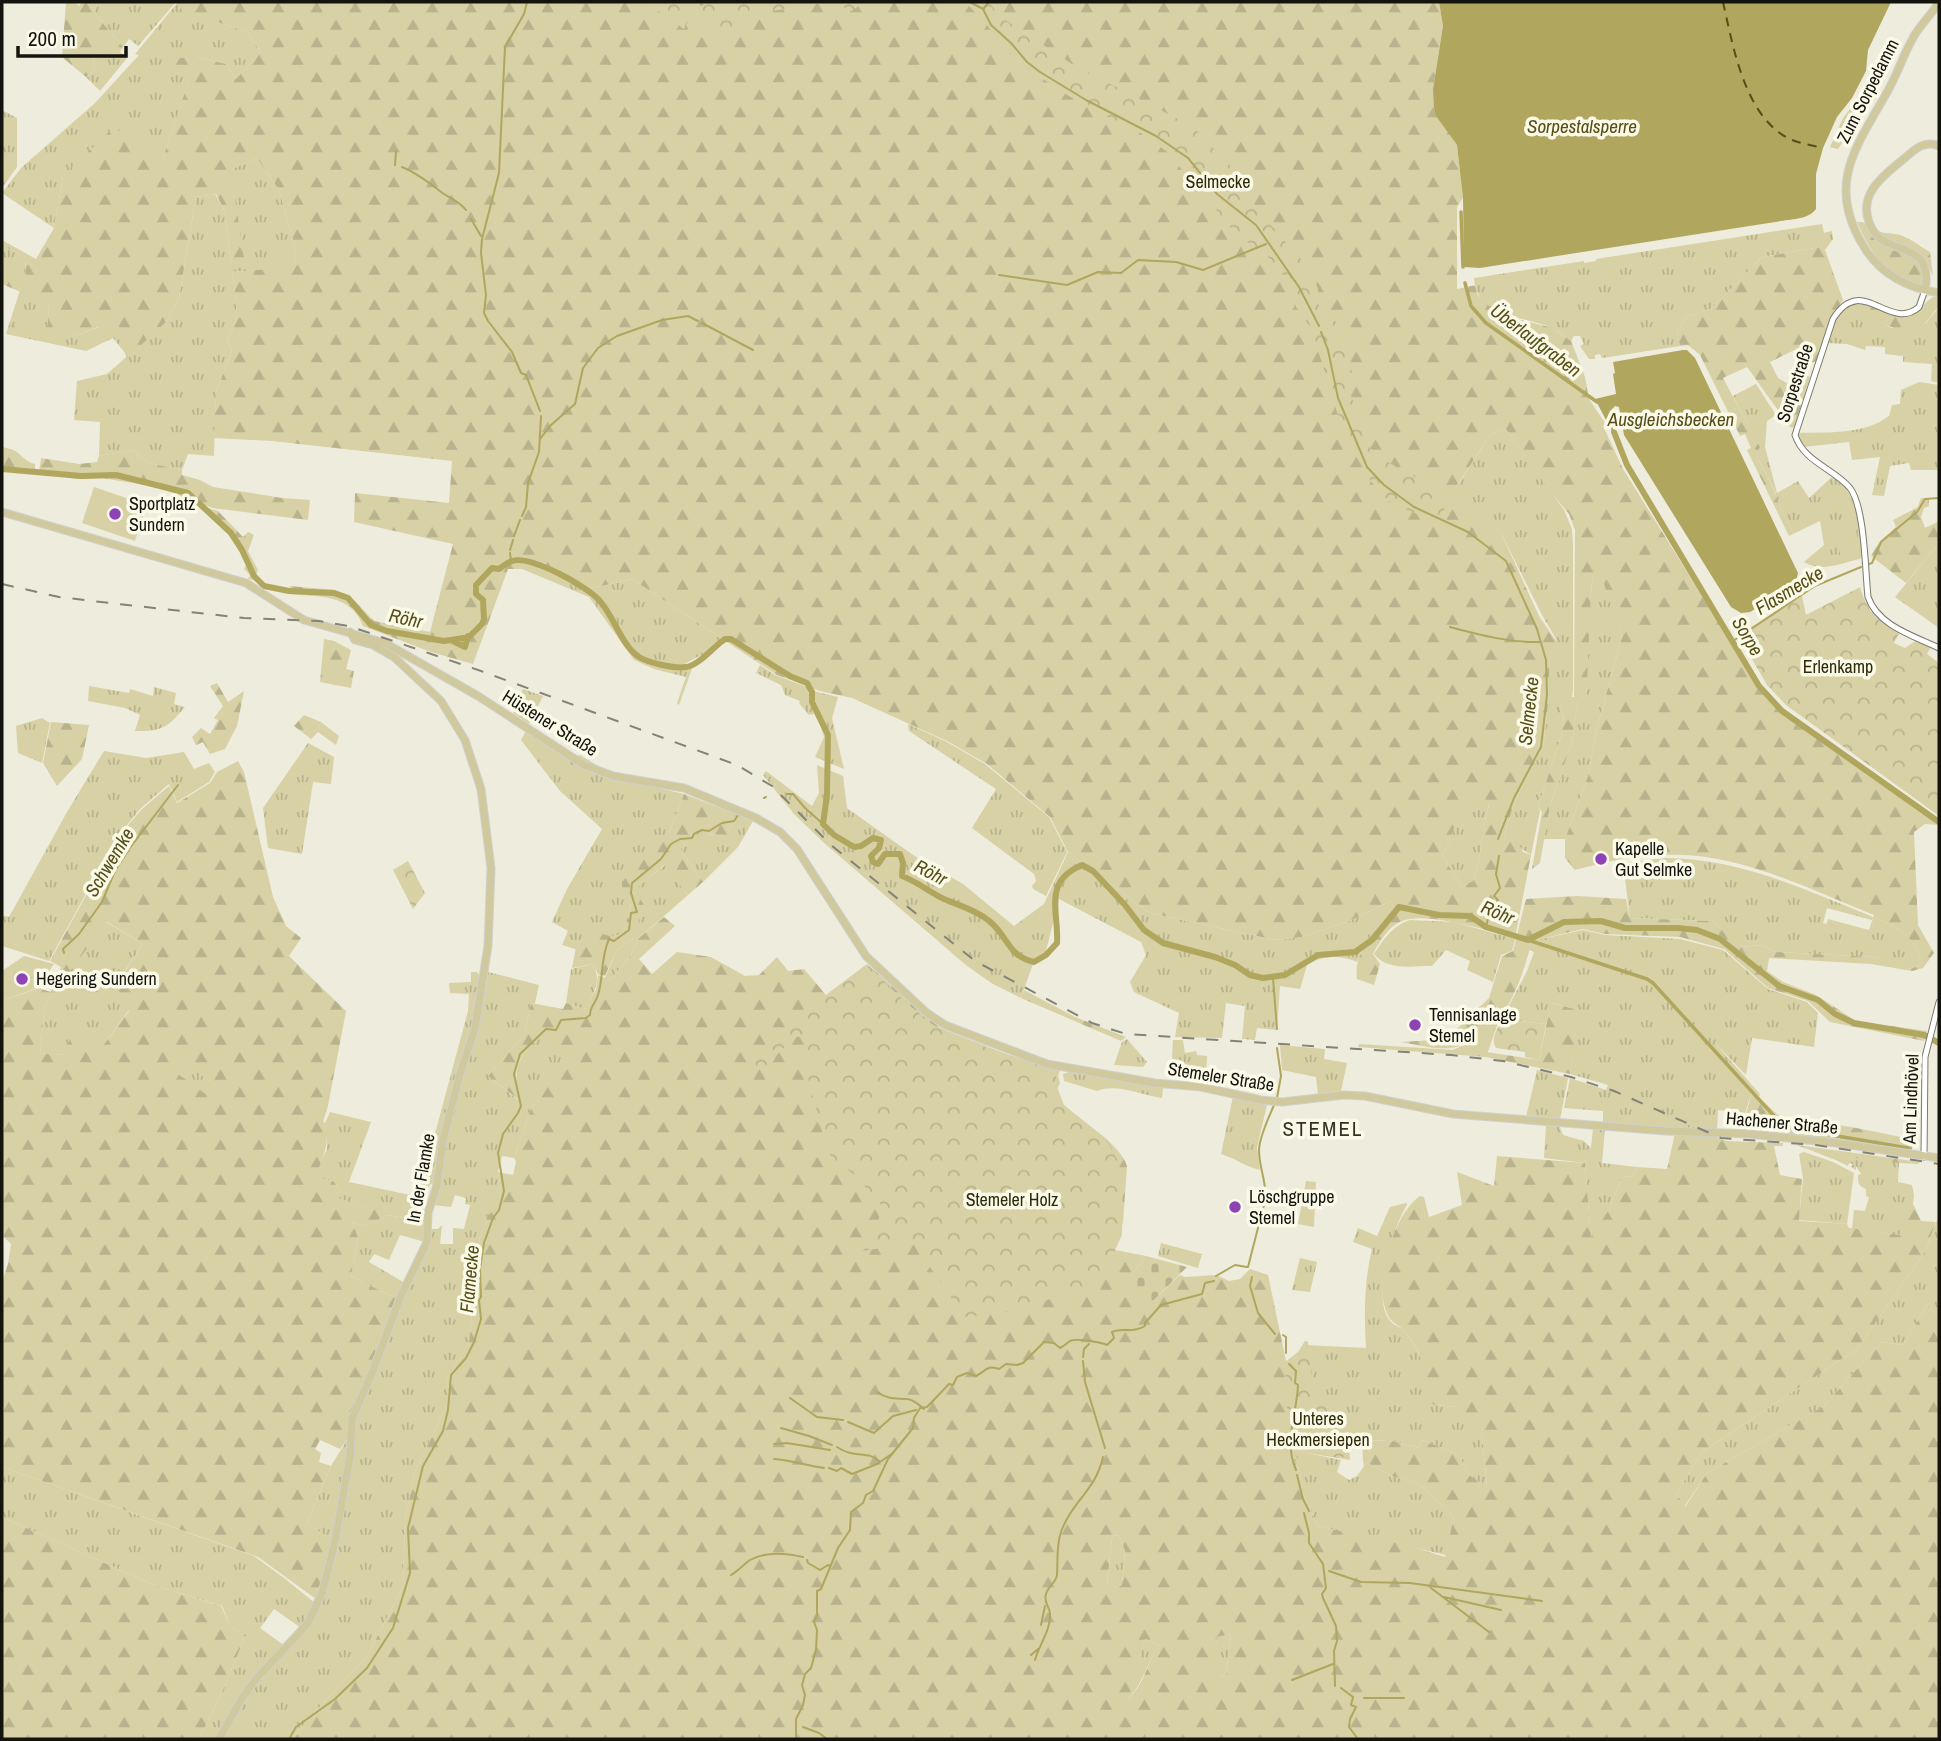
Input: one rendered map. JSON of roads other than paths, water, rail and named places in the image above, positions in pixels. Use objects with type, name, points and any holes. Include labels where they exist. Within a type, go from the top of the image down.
[{"type":"main road","name":"Zum Sorpedamm","points":[[1925,290],[1895,278],[1881,268],[1869,254],[1849,216],[1845,181],[1860,138],[1895,78],[1916,33],[1939,2]]},
{"type":"main road","points":[[1939,146],[1929,143],[1914,150],[1877,182],[1867,204],[1868,222],[1878,237],[1912,253],[1922,262],[1926,277],[1925,290],[1939,293]]},
{"type":"main road","name":"Hüstener Straße","points":[[2,512],[246,583],[304,620],[385,643],[478,696],[584,765],[613,776],[684,788],[771,826],[797,849],[866,956],[883,973]]},
{"type":"main road","name":"In der Flamke","points":[[219,1739],[242,1698],[309,1621],[322,1593],[346,1481],[352,1419],[391,1320],[427,1242],[428,1213],[437,1185],[443,1140],[480,1006],[488,946],[491,868],[481,789],[465,740],[438,698],[394,657],[373,645],[355,640],[350,632]]},
{"type":"main road","name":"Stemeler Straße","points":[[883,973],[945,1026],[1062,1068],[1155,1083],[1201,1087],[1261,1101],[1365,1096],[1453,1114],[1621,1128]]},
{"type":"main road","name":"Hachener Straße","points":[[1621,1128],[1749,1134],[1939,1158]]},
{"type":"street","name":"Sorpestraße","points":[[1925,290],[1919,307],[1907,314],[1896,314],[1863,300],[1851,301],[1840,309],[1833,319],[1795,435],[1807,454],[1840,479],[1856,498],[1868,597],[1873,609],[1890,624],[1939,648]]},
{"type":"street","name":"Am Lindhövel","points":[[1924,1157],[1927,1043],[1939,1002]]},
{"type":"water","name":"Sorpestalsperre","points":[[1439,2],[1891,2],[1868,50],[1866,71],[1852,98],[1837,117],[1823,148],[1816,174],[1816,209],[1809,215],[1480,268],[1464,267],[1463,198],[1457,145],[1436,116],[1434,107],[1433,89],[1443,26]]},
{"type":"water","name":"Ausgleichsbecken","points":[[1687,350],[1695,358],[1798,573],[1795,586],[1750,612],[1741,613],[1731,607],[1624,435],[1619,407],[1612,409],[1615,437],[1595,399],[1616,394],[1613,362]]},
{"type":"waterway","points":[[527,2],[524,14],[505,47],[499,173],[481,253],[486,295],[484,313],[512,352],[521,373],[526,375],[540,411]]},
{"type":"waterway","name":"Selmecke","points":[[970,2],[983,9],[991,25],[1040,72],[1086,100],[1156,136],[1188,158],[1217,194],[1256,225],[1299,287],[1319,326]]},
{"type":"waterway","points":[[983,9],[989,2]]},
{"type":"waterway","points":[[395,165],[396,151]]},
{"type":"waterway","points":[[402,167],[466,210]]},
{"type":"waterway","name":"Überlaufgraben","points":[[1461,212],[1463,267]]},
{"type":"waterway","points":[[471,219],[481,236]]},
{"type":"waterway","points":[[999,275],[1067,285],[1098,272],[1121,273],[1138,260],[1176,262],[1203,270],[1266,244]]},
{"type":"waterway","name":"Überlaufgraben","points":[[1465,283],[1471,306],[1486,323],[1597,402]]},
{"type":"waterway","points":[[540,439],[551,425],[575,404],[583,368],[598,348],[617,336],[662,320],[688,316],[698,321]]},
{"type":"waterway","points":[[702,323],[753,350]]},
{"type":"waterway","name":"Selmecke","points":[[1321,332],[1328,350],[1338,398],[1367,467],[1384,485],[1414,507],[1468,532],[1506,561],[1537,629],[1546,660],[1547,695],[1541,747],[1514,798],[1498,839]]},
{"type":"waterway","points":[[522,516],[526,507],[528,483],[539,452],[541,416]]},
{"type":"waterway","name":"Sorpe","points":[[1614,432],[1627,465],[1759,686],[1782,711],[1939,822]]},
{"type":"waterway","name":"Röhr","points":[[2,469],[81,476],[116,475],[188,493],[231,533],[254,576],[264,586],[289,591],[334,593],[348,598],[371,625],[387,631],[444,641],[470,636],[484,619],[483,600],[476,594],[476,585],[492,568],[499,569],[510,562],[520,560],[558,573],[593,594],[627,645],[639,657],[649,661],[669,666],[691,666],[725,639],[731,639],[790,676],[807,683],[812,692],[812,702],[828,735],[827,795],[823,824],[834,835],[854,847],[873,838],[881,840],[879,848],[871,856],[873,862],[878,864],[885,854],[900,854],[903,863],[902,876],[983,916],[995,926],[1018,955],[1034,962],[1046,955],[1057,943],[1057,889],[1070,872],[1082,865],[1093,871],[1144,930],[1163,943],[1215,957],[1250,975],[1263,978],[1285,975],[1318,955],[1355,952],[1372,940],[1399,907],[1439,915],[1470,916],[1486,927],[1528,940],[1564,922],[1601,921],[1625,928],[1678,928],[1697,930],[1720,939],[1779,986],[1818,1000],[1835,1014],[1854,1023],[1924,1035],[1939,1043]]},
{"type":"waterway","name":"Flasmecke","points":[[1869,564],[1872,563],[1881,542],[1917,512],[1925,499],[1939,498]]},
{"type":"waterway","points":[[514,536],[520,520]]},
{"type":"waterway","points":[[510,550],[513,540]]},
{"type":"waterway","points":[[510,553],[511,561]]},
{"type":"waterway","name":"Flasmecke","points":[[1733,641],[1815,586],[1861,567]]},
{"type":"waterway","points":[[1450,627],[1506,640],[1541,642]]},
{"type":"waterway","points":[[453,641],[465,647],[468,636]]},
{"type":"waterway","name":"Schwemke","points":[[64,953],[63,949],[79,934],[102,902],[115,871],[129,849],[178,785]]},
{"type":"waterway","name":"Flamecke","points":[[787,794],[793,794],[823,824]]},
{"type":"waterway","name":"Flamecke","points":[[289,1739],[296,1727],[335,1699],[367,1668],[393,1628],[410,1573],[408,1528],[423,1466],[443,1431],[451,1375],[466,1358],[481,1319],[480,1269],[484,1243],[493,1218],[499,1210],[504,1191],[498,1153],[503,1134],[521,1106],[514,1074],[520,1054],[546,1029],[556,1030],[561,1020],[586,1018],[590,1015],[600,988],[604,954],[609,939],[614,941],[629,930],[631,913],[637,912],[631,893],[632,883],[661,859],[671,844],[680,839],[692,838],[702,830],[709,831],[722,823],[734,821],[738,815]]},
{"type":"waterway","name":"Selmecke","points":[[1486,927],[1491,906],[1498,900],[1494,896],[1500,888],[1496,874],[1499,856]]},
{"type":"waterway","points":[[1528,940],[1653,983],[1784,1127],[1908,1148]]},
{"type":"waterway","points":[[1273,978],[1277,1029]]},
{"type":"waterway","points":[[1277,1048],[1281,1076],[1277,1098]]},
{"type":"waterway","points":[[1263,1209],[1265,1186],[1259,1146],[1275,1103]]},
{"type":"waterway","points":[[1248,1267],[1260,1220]]},
{"type":"waterway","points":[[1216,1276],[1235,1265],[1247,1267]]},
{"type":"waterway","points":[[1252,1277],[1250,1286],[1258,1313],[1275,1334]]},
{"type":"waterway","points":[[796,1739],[796,1719],[805,1695],[802,1685],[816,1650],[817,1630],[814,1622],[817,1615],[817,1591],[821,1589],[838,1548],[850,1530],[851,1512],[873,1491],[888,1459],[913,1428],[914,1418],[920,1408],[927,1407],[949,1384],[953,1385],[957,1377],[967,1373],[976,1376],[989,1368],[999,1369],[1006,1364],[1023,1363],[1044,1342],[1054,1343],[1060,1348],[1073,1340],[1107,1345],[1114,1338],[1112,1332],[1135,1330],[1145,1326],[1161,1305],[1202,1294],[1205,1283],[1214,1281]]},
{"type":"waterway","points":[[1283,1335],[1286,1337],[1286,1353]]},
{"type":"waterway","points":[[1083,1357],[1084,1349],[1089,1344]]},
{"type":"waterway","points":[[1083,1361],[1085,1382],[1105,1448]]},
{"type":"waterway","points":[[1289,1364],[1296,1371],[1295,1383],[1298,1385],[1291,1438],[1292,1459],[1296,1470]]},
{"type":"waterway","points":[[877,1392],[889,1397],[911,1400],[924,1409]]},
{"type":"waterway","points":[[790,1398],[817,1417],[843,1420]]},
{"type":"waterway","points":[[848,1422],[874,1433],[893,1416],[916,1410]]},
{"type":"waterway","points":[[781,1428],[832,1445]]},
{"type":"waterway","points":[[774,1444],[787,1443],[830,1450]]},
{"type":"waterway","points":[[837,1447],[879,1461]]},
{"type":"waterway","points":[[829,1468],[837,1471],[841,1468],[852,1474],[877,1464],[893,1453]]},
{"type":"waterway","points":[[1035,1660],[1049,1626],[1050,1611],[1045,1597],[1057,1575],[1061,1532],[1071,1512],[1090,1487],[1103,1457]]},
{"type":"waterway","points":[[774,1459],[824,1468]]},
{"type":"waterway","points":[[1297,1475],[1309,1511]]},
{"type":"waterway","points":[[1304,1513],[1309,1543],[1323,1564],[1326,1588],[1322,1594],[1323,1598],[1336,1626],[1335,1686]]},
{"type":"waterway","points":[[731,1575],[750,1560],[763,1555],[803,1557]]},
{"type":"waterway","points":[[807,1560],[820,1570],[830,1566]]},
{"type":"waterway","points":[[1329,1571],[1361,1582],[1410,1583],[1542,1601]]},
{"type":"waterway","points":[[1431,1588],[1489,1632]]},
{"type":"waterway","points":[[1444,1597],[1501,1610]]},
{"type":"waterway","points":[[1041,1625],[1045,1606]]},
{"type":"waterway","points":[[1031,1655],[1038,1649]]},
{"type":"waterway","points":[[1292,1680],[1333,1664]]},
{"type":"waterway","points":[[1341,1688],[1353,1697],[1351,1705],[1356,1707],[1349,1727],[1358,1739]]},
{"type":"waterway","points":[[1364,1698],[1404,1698]]},
{"type":"waterway","points":[[803,1727],[827,1739]]},
{"type":"railway","points":[[2,584],[59,597],[244,618],[319,621],[349,626],[481,671],[737,765],[772,786],[831,845],[975,961],[1092,1023],[1126,1034],[1451,1055],[1503,1061],[1571,1077],[1614,1091],[1721,1138],[1816,1145],[1939,1164]]},
{"type":"place","name":"Sportplatz Sundern","points":[[115,514]]},
{"type":"place","name":"Kapelle Gut Selmke","points":[[1601,859]]},
{"type":"place","name":"Hegering Sundern","points":[[22,979]]},
{"type":"place","name":"Tennisanlage Stemel","points":[[1415,1025]]},
{"type":"place","name":"Löschgruppe Stemel","points":[[1235,1207]]},
{"type":"district","name":"STEMEL","points":[[1323,1129]]},
{"type":"park label","name":"Erlenkamp","points":[[1838,667]]},
{"type":"park label","name":"Stemeler Holz","points":[[1012,1200]]},
{"type":"park label","name":"Unteres Heckmersiepen","points":[[1318,1429]]}]
